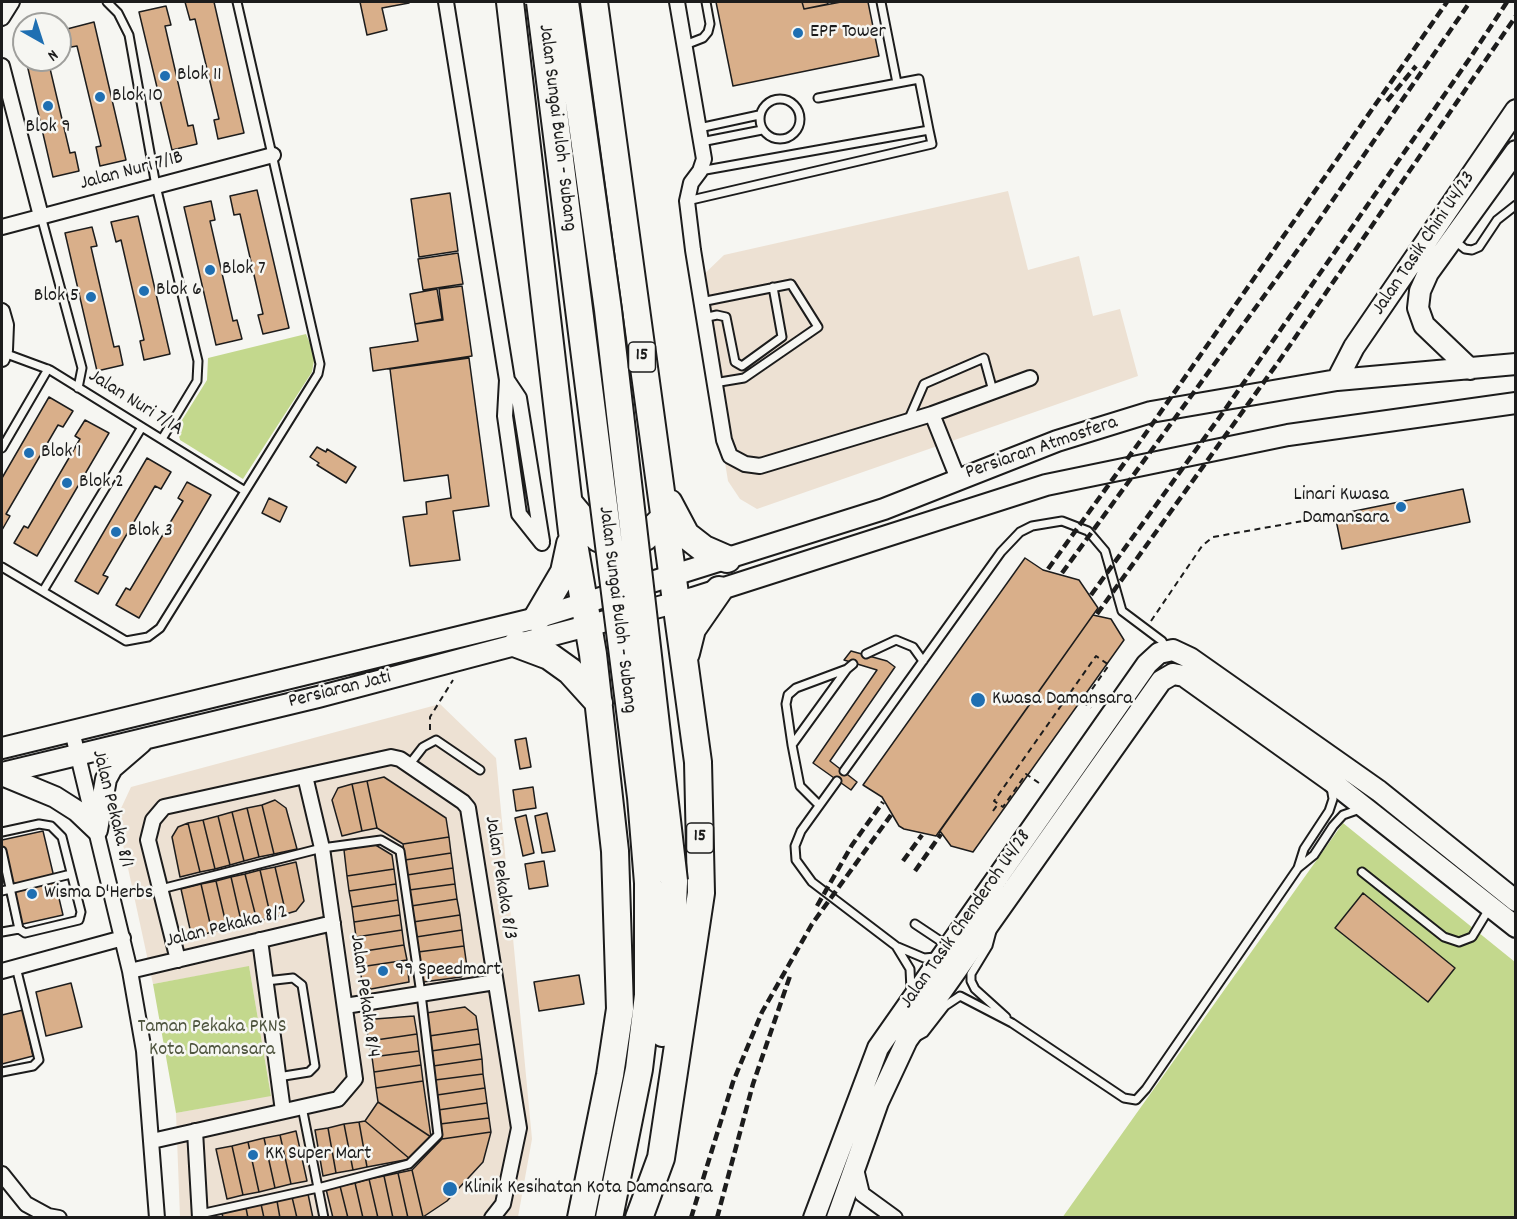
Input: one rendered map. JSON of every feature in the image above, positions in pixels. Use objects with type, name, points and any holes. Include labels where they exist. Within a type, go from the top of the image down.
[{"type":"highway","name":"Jalan Sungai Buloh - Subang","points":[[510,2],[568,501],[599,703],[615,851],[620,1009],[610,1075],[581,1218]]},
{"type":"highway","name":"Jalan Sungai Buloh - Subang","points":[[540,2],[641,797],[648,883],[647,1006],[639,1069],[609,1218]]},
{"type":"highway","name":"Jalan Sungai Buloh - Subang","points":[[566,2],[608,310],[674,881],[671,958],[648,1177],[640,1212]]},
{"type":"highway","name":"Jalan Sungai Buloh - Subang","points":[[594,2],[698,762],[701,893],[661,1158],[640,1212]]},
{"type":"highway","points":[[659,481],[686,535],[704,549],[727,559]]},
{"type":"highway","points":[[568,501],[597,538],[612,544],[630,545],[638,541],[664,518]]},
{"type":"highway","name":"Jalan Sungai Buloh - Subang","points":[[537,618],[564,572],[572,532]]},
{"type":"highway","points":[[517,644],[549,656],[570,671],[599,703],[616,676],[638,662],[659,660],[673,667],[686,669],[692,629],[719,590]]},
{"type":"main road","name":"Jalan Tasik Chini U4/23","points":[[1337,380],[1354,347],[1515,111]]},
{"type":"main road","name":"Jalan Tasik Chini U4/23","points":[[1470,369],[1424,325],[1418,308],[1420,291],[1428,273],[1515,151]]},
{"type":"main road","name":"Persiaran Atmosfera","points":[[586,614],[672,576],[884,509],[1057,441],[1150,412],[1337,380],[1515,364]]},
{"type":"main road","name":"Persiaran Atmosfera","points":[[676,602],[1046,485],[1288,435],[1515,403]]},
{"type":"main road","name":"Persiaran Jati","points":[[2,748],[537,618],[676,602]]},
{"type":"main road","name":"Persiaran Jati","points":[[2,774],[318,697],[517,644],[586,614]]},
{"type":"main road","points":[[1167,650],[1173,674],[1184,676],[1330,781],[1515,927]]},
{"type":"main road","points":[[1167,650],[1191,658],[1379,791],[1515,901]]},
{"type":"main road","name":"Jalan Tasik Chenderoh U4/28","points":[[814,1218],[870,1064],[907,1004],[1147,664],[1167,650]]},
{"type":"main road","name":"Jalan Tasik Chenderoh U4/28","points":[[839,1213],[878,1102],[907,1040],[1161,681],[1173,674]]},
{"type":"main road","points":[[97,830],[103,789],[112,768],[151,736]]},
{"type":"main road","points":[[2,774],[55,797],[77,811],[97,830]]},
{"type":"main road","points":[[1366,808],[1379,791]]},
{"type":"street","points":[[2,18],[12,2]]},
{"type":"street","points":[[446,2],[507,380],[505,416],[519,514],[542,543],[519,398],[507,380]]},
{"type":"street","points":[[677,2],[704,159],[700,171],[691,183],[687,201],[700,302],[724,440],[730,456],[745,464],[760,466],[932,414],[1030,378]]},
{"type":"street","points":[[2,66],[41,216]]},
{"type":"street","name":"Jalan Nuri 7/1B","points":[[2,227],[273,155]]},
{"type":"street","points":[[2,311],[6,325],[3,356]]},
{"type":"street","points":[[932,414],[958,479]]},
{"type":"street","name":"Jalan Pekaka 8/1","points":[[72,731],[130,971],[144,1051],[158,1218]]},
{"type":"street","name":"Jalan Pekaka 8/3","points":[[178,960],[148,840],[153,820],[164,807],[391,756],[409,765],[468,808],[519,1128],[503,1204],[492,1218]]},
{"type":"street","name":"Jalan Pekaka 8/4","points":[[152,1141],[338,1099],[355,1079],[322,848],[305,776]]},
{"type":"street","name":"Jalan Pekaka 8/2","points":[[130,971],[333,923]]},
{"type":"street","points":[[2,971],[123,938]]},
{"type":"street","points":[[260,940],[283,1112]]},
{"type":"street","points":[[345,1006],[495,982]]},
{"type":"street","points":[[195,1131],[200,1216]]},
{"type":"street","points":[[856,1165],[857,1182],[862,1194],[895,1218]]},
{"type":"street","points":[[2,1174],[26,1204],[48,1216],[59,1218]]},
{"type":"street","points":[[839,1213],[850,1199],[862,1194]]},
{"type":"street","points":[[21,1218],[26,1204]]},
{"type":"lane","points":[[107,2],[118,13],[129,35],[156,186],[198,361],[197,381],[162,440]]},
{"type":"lane","points":[[2,567],[126,640],[148,637],[160,628],[318,374],[320,364],[237,2]]},
{"type":"lane","points":[[685,45],[703,38],[708,32],[710,24],[706,2]]},
{"type":"lane","points":[[881,2],[897,83]]},
{"type":"lane","points":[[687,201],[932,144],[919,79],[818,98]]},
{"type":"lane","points":[[699,128],[759,115],[767,103],[780,98],[793,103],[800,114],[798,128],[788,137],[774,138],[762,130],[701,142]]},
{"type":"lane","points":[[759,115],[762,130]]},
{"type":"lane","points":[[700,171],[929,130]]},
{"type":"lane","points":[[1453,239],[1465,249],[1472,250],[1479,247],[1497,220],[1515,205]]},
{"type":"lane","points":[[41,216],[82,368],[78,388]]},
{"type":"lane","points":[[700,302],[791,284],[818,327],[744,378],[714,383]]},
{"type":"lane","points":[[703,318],[717,315],[726,317],[735,362],[742,366],[782,337],[773,287]]},
{"type":"lane","name":"Jalan Nuri 7/1A","points":[[3,356],[48,369],[245,491]]},
{"type":"lane","points":[[908,421],[924,384],[984,358],[993,392]]},
{"type":"lane","points":[[2,448],[48,369]]},
{"type":"lane","points":[[44,591],[142,428]]},
{"type":"lane","points":[[844,771],[1001,552],[1020,532],[1045,522],[1073,523],[1088,531],[1098,541],[1109,561],[1119,605],[1126,615],[1162,641],[1167,650]]},
{"type":"lane","points":[[866,654],[896,640],[913,648],[923,661]]},
{"type":"lane","points":[[792,745],[850,666],[796,688],[788,694],[786,704],[792,745],[800,786],[819,805]]},
{"type":"lane","points":[[409,765],[430,741],[436,740],[480,770]]},
{"type":"lane","points":[[837,781],[797,839],[795,854],[799,867],[812,882],[896,946],[929,959],[945,950],[915,924]]},
{"type":"lane","points":[[907,1040],[924,1034],[945,1005],[960,996],[1011,1023],[1124,1098],[1136,1100],[1146,1089],[1298,868],[1304,849],[1329,811],[1333,800],[1330,781]]},
{"type":"lane","points":[[1298,868],[1314,855],[1343,814],[1366,808]]},
{"type":"lane","points":[[2,832],[39,824],[51,826],[62,837],[81,912],[79,920],[25,933],[19,929],[2,851]]},
{"type":"lane","points":[[160,889],[322,848],[381,840],[400,851],[421,994],[438,1135],[409,1164],[200,1216]]},
{"type":"lane","points":[[1362,872],[1444,937],[1459,942],[1472,937],[1491,907]]},
{"type":"lane","points":[[2,891],[72,874]]},
{"type":"lane","points":[[993,920],[992,935],[971,974],[971,981],[975,989],[1011,1023]]},
{"type":"lane","points":[[2,932],[19,929]]},
{"type":"lane","points":[[896,946],[910,969],[911,987],[907,1004]]},
{"type":"lane","points":[[2,1072],[33,1066],[39,1060],[16,967]]},
{"type":"lane","points":[[266,981],[293,978],[302,985],[315,1066],[309,1071],[278,1077]]},
{"type":"lane","points":[[302,1107],[324,1218]]},
{"type":"path","points":[[1146,629],[1202,546],[1213,537],[1320,518]]},
{"type":"path","points":[[1039,783],[1026,774],[1003,807],[994,801],[1096,656],[1109,665],[1083,702],[1091,708]]},
{"type":"path","points":[[430,741],[429,717],[467,657]]},
{"type":"path","points":[[993,811],[999,804]]},
{"type":"shaded area","points":[[1008,191],[1028,270],[1079,256],[1093,316],[1120,309],[1138,376],[757,509],[740,499],[728,481],[696,282],[724,255]]},
{"type":"shaded area","points":[[440,704],[496,758],[532,1139],[518,1217],[180,1217],[176,1113],[271,1095],[249,967],[153,984],[117,817],[131,787]]},
{"type":"green space","points":[[306,334],[315,355],[312,372],[243,479],[180,440],[177,428],[207,380],[208,358]]},
{"type":"green space","points":[[1343,823],[1515,962],[1515,1217],[1062,1218]]},
{"type":"green space","name":"Taman Pekaka PKNS Kota Damansara","points":[[249,966],[271,1096],[176,1113],[153,984]]},
{"type":"building","points":[[185,2],[214,2],[244,133],[218,139],[214,120],[219,119],[195,19],[190,20]]},
{"type":"building","points":[[360,2],[409,3],[382,8],[387,30],[367,35]]},
{"type":"building","name":"EPF Tower","points":[[716,2],[802,2],[804,9],[841,2],[868,2],[879,56],[733,86]]},
{"type":"building","points":[[802,2],[827,2],[828,4],[804,9]]},
{"type":"building","name":"Blok 11","points":[[166,6],[171,25],[165,26],[188,126],[193,125],[197,144],[172,150],[139,12]]},
{"type":"building","name":"Blok 10","points":[[94,22],[126,160],[100,166],[96,147],[101,146],[77,46],[72,47],[72,28]]},
{"type":"building","name":"Blok 9","points":[[29,72],[51,72],[70,153],[75,152],[79,171],[53,177]]},
{"type":"building","points":[[257,190],[289,328],[263,334],[258,315],[263,314],[240,214],[234,215],[230,196]]},
{"type":"building","points":[[450,193],[458,251],[419,257],[411,199]]},
{"type":"building","name":"Blok 7","points":[[211,201],[215,220],[210,221],[233,321],[237,320],[242,339],[216,345],[184,207]]},
{"type":"building","name":"Blok 6","points":[[138,216],[170,354],[144,360],[140,341],[144,340],[121,240],[116,242],[111,222]]},
{"type":"building","name":"Blok 5","points":[[92,227],[97,246],[91,247],[114,347],[119,346],[123,365],[97,371],[65,233]]},
{"type":"building","points":[[458,253],[463,284],[423,290],[418,259]]},
{"type":"building","points":[[462,286],[472,356],[373,371],[370,348],[418,341],[415,324],[443,320],[439,289]]},
{"type":"building","points":[[437,289],[442,319],[415,324],[410,294]]},
{"type":"building","points":[[469,358],[489,506],[453,511],[460,560],[410,566],[403,517],[427,514],[426,502],[451,498],[448,475],[404,481],[390,369]]},
{"type":"building","name":"Blok 1","points":[[49,397],[73,411],[63,427],[58,425],[6,514],[10,516],[2,530],[2,478]]},
{"type":"building","name":"Blok 2","points":[[85,420],[109,433],[37,556],[14,543],[24,526],[28,528],[80,439],[75,436]]},
{"type":"building","points":[[317,447],[326,452],[327,449],[356,467],[346,483],[317,465],[319,463],[310,457]]},
{"type":"building","name":"Blok 3","points":[[147,458],[171,472],[161,489],[155,486],[103,575],[108,577],[98,594],[75,581]]},
{"type":"building","points":[[187,482],[211,495],[139,618],[116,605],[126,588],[130,590],[183,501],[178,498]]},
{"type":"building","points":[[1463,489],[1470,522],[1342,549],[1335,515]]},
{"type":"building","points":[[269,498],[287,507],[280,522],[262,513]]},
{"type":"building","name":"Kwasa Damansara","points":[[1025,558],[1043,570],[1079,580],[1098,608],[936,836],[904,829],[899,826],[882,797],[863,785]]},
{"type":"building","points":[[1093,615],[1111,619],[1124,640],[973,852],[951,846],[940,831]]},
{"type":"building","points":[[851,651],[887,661],[895,667],[830,761],[857,782],[851,790],[813,763],[877,670],[844,660]]},
{"type":"building","points":[[526,738],[531,767],[520,769],[515,740]]},
{"type":"building","points":[[384,777],[446,818],[449,837],[403,844],[377,828],[367,781]]},
{"type":"building","points":[[367,781],[377,828],[362,831],[352,784]]},
{"type":"building","points":[[352,784],[362,831],[342,836],[332,800],[338,788]]},
{"type":"building","points":[[533,787],[536,808],[516,811],[513,790]]},
{"type":"building","points":[[275,800],[286,808],[297,849],[274,854],[262,805]]},
{"type":"building","points":[[262,805],[274,854],[259,857],[247,808]]},
{"type":"building","points":[[247,808],[259,857],[244,861],[232,812]]},
{"type":"building","points":[[232,812],[244,861],[230,865],[218,816]]},
{"type":"building","points":[[547,813],[555,851],[542,853],[535,816]]},
{"type":"building","points":[[526,815],[534,853],[523,856],[515,818]]},
{"type":"building","points":[[218,816],[230,865],[215,869],[203,820]]},
{"type":"building","points":[[203,820],[215,869],[200,872],[188,823]]},
{"type":"building","points":[[188,823],[200,872],[180,877],[172,837],[178,827]]},
{"type":"building","name":"Wisma D'Herbs","points":[[43,831],[63,915],[14,926],[2,873],[2,840]]},
{"type":"building","points":[[449,837],[451,853],[405,860],[403,844]]},
{"type":"building","points":[[374,844],[392,855],[394,869],[347,876],[344,850]]},
{"type":"building","points":[[451,853],[453,868],[407,875],[405,860]]},
{"type":"building","points":[[544,861],[548,886],[529,889],[525,864]]},
{"type":"building","points":[[296,862],[304,901],[296,911],[286,914],[275,867]]},
{"type":"building","points":[[275,867],[286,914],[271,918],[260,870]]},
{"type":"building","points":[[453,868],[455,884],[409,890],[407,875]]},
{"type":"building","points":[[394,869],[396,884],[349,891],[347,876]]},
{"type":"building","points":[[260,870],[271,918],[257,921],[245,874]]},
{"type":"building","points":[[245,874],[257,921],[242,925],[231,877]]},
{"type":"building","points":[[231,877],[242,925],[227,928],[216,881]]},
{"type":"building","points":[[216,881],[227,928],[212,932],[201,884]]},
{"type":"building","points":[[201,884],[212,932],[201,935],[190,929],[181,889]]},
{"type":"building","points":[[396,884],[398,900],[352,907],[349,891]]},
{"type":"building","points":[[455,884],[457,899],[411,906],[409,890]]},
{"type":"building","points":[[1363,893],[1455,968],[1428,1002],[1335,928]]},
{"type":"building","points":[[457,899],[460,915],[413,922],[411,906]]},
{"type":"building","points":[[398,900],[400,915],[354,922],[352,907]]},
{"type":"building","points":[[400,915],[402,930],[356,937],[354,922]]},
{"type":"building","points":[[460,915],[462,930],[416,937],[413,922]]},
{"type":"building","points":[[402,930],[404,945],[358,952],[356,937]]},
{"type":"building","points":[[462,930],[464,946],[418,952],[416,937]]},
{"type":"building","points":[[404,945],[407,960],[360,967],[358,952]]},
{"type":"building","points":[[464,946],[467,967],[461,977],[423,982],[418,952]]},
{"type":"building","points":[[407,960],[409,982],[371,989],[362,982],[360,967]]},
{"type":"building","points":[[579,975],[584,1004],[539,1011],[534,982]]},
{"type":"building","points":[[71,983],[82,1027],[46,1036],[36,992]]},
{"type":"building","points":[[465,1007],[476,1016],[478,1029],[429,1036],[426,1013]]},
{"type":"building","points":[[23,1010],[33,1056],[2,1064],[2,1015]]},
{"type":"building","points":[[414,1016],[417,1034],[369,1041],[367,1031],[375,1019]]},
{"type":"building","points":[[478,1029],[480,1044],[431,1051],[429,1036]]},
{"type":"building","points":[[417,1034],[419,1051],[372,1057],[369,1041]]},
{"type":"building","points":[[480,1044],[482,1059],[433,1066],[431,1051]]},
{"type":"building","points":[[419,1051],[421,1065],[374,1072],[372,1057]]},
{"type":"building","points":[[482,1059],[483,1074],[435,1080],[433,1066]]},
{"type":"building","points":[[421,1065],[423,1081],[376,1088],[374,1072]]},
{"type":"building","points":[[483,1074],[485,1088],[437,1095],[435,1080]]},
{"type":"building","points":[[423,1081],[431,1137],[378,1102],[376,1088]]},
{"type":"building","points":[[485,1088],[487,1103],[438,1110],[437,1095]]},
{"type":"building","points":[[378,1102],[431,1137],[410,1159],[365,1121]]},
{"type":"building","points":[[487,1103],[489,1118],[440,1124],[438,1110]]},
{"type":"building","points":[[489,1118],[491,1132],[442,1139],[440,1124]]},
{"type":"building","points":[[365,1121],[410,1159],[367,1167],[359,1122]]},
{"type":"building","points":[[359,1122],[367,1167],[353,1170],[344,1124]]},
{"type":"building","points":[[344,1124],[353,1170],[336,1173],[328,1128]]},
{"type":"building","points":[[328,1128],[336,1173],[323,1176],[315,1130]]},
{"type":"building","points":[[296,1131],[307,1181],[291,1184],[280,1135]]},
{"type":"building","points":[[491,1132],[483,1162],[447,1201],[423,1217],[412,1170],[442,1139]]},
{"type":"building","points":[[280,1135],[291,1184],[275,1188],[264,1138]]},
{"type":"building","points":[[264,1138],[275,1188],[259,1192],[248,1142]]},
{"type":"building","points":[[248,1142],[259,1192],[243,1195],[232,1146]]},
{"type":"building","points":[[232,1146],[243,1195],[227,1199],[216,1149]]},
{"type":"building","points":[[412,1170],[423,1217],[419,1218],[408,1218],[398,1173]]},
{"type":"building","points":[[398,1173],[408,1218],[393,1218],[384,1176]]},
{"type":"building","points":[[384,1176],[393,1218],[378,1218],[369,1179]]},
{"type":"building","points":[[369,1179],[378,1218],[363,1218],[355,1183]]},
{"type":"building","points":[[355,1183],[363,1218],[348,1218],[340,1186]]},
{"type":"building","points":[[340,1186],[348,1218],[333,1218],[326,1189]]},
{"type":"building","points":[[308,1194],[313,1218],[297,1218],[292,1197]]},
{"type":"building","points":[[292,1197],[297,1218],[280,1218],[277,1201]]},
{"type":"building","points":[[277,1201],[280,1218],[264,1218],[261,1204]]},
{"type":"building","points":[[261,1204],[264,1218],[248,1218],[246,1208]]},
{"type":"building","points":[[246,1208],[248,1218],[223,1218],[222,1213]]},
{"type":"railway","points":[[1048,569],[1146,433],[1447,2]]},
{"type":"railway","points":[[1062,573],[1310,233],[1470,2]]},
{"type":"railway","points":[[1091,595],[1224,411],[1507,2]]},
{"type":"railway","points":[[1097,614],[1279,361],[1516,16]]},
{"type":"railway","points":[[1387,101],[1416,66]]},
{"type":"railway","points":[[817,906],[852,845],[883,802]]},
{"type":"railway","points":[[691,1218],[733,1082],[762,1012],[812,924],[891,815]]},
{"type":"railway","points":[[915,871],[941,834]]},
{"type":"railway","points":[[903,861],[922,835]]},
{"type":"railway","points":[[717,1218],[753,1084],[791,973]]},
{"type":"place","name":"EPF Tower","points":[[798,33]]},
{"type":"place","name":"Blok 11","points":[[165,76]]},
{"type":"place","name":"Blok 10","points":[[100,97]]},
{"type":"place","name":"Blok 9","points":[[48,106]]},
{"type":"place","name":"Blok 7","points":[[210,270]]},
{"type":"place","name":"Blok 6","points":[[144,291]]},
{"type":"place","name":"Blok 5","points":[[91,297]]},
{"type":"place","name":"Blok 1","points":[[29,453]]},
{"type":"place","name":"Blok 2","points":[[67,483]]},
{"type":"place","name":"Linari Kwasa Damansara","points":[[1401,507]]},
{"type":"place","name":"Blok 3","points":[[116,532]]},
{"type":"place","name":"Kwasa Damansara","points":[[978,700]]},
{"type":"place","name":"Wisma D'Herbs","points":[[32,894]]},
{"type":"place","name":"99 Speedmart","points":[[383,971]]},
{"type":"place","name":"KK Super Mart","points":[[253,1155]]},
{"type":"place","name":"Klinik Kesihatan Kota Damansara","points":[[450,1189]]}]
